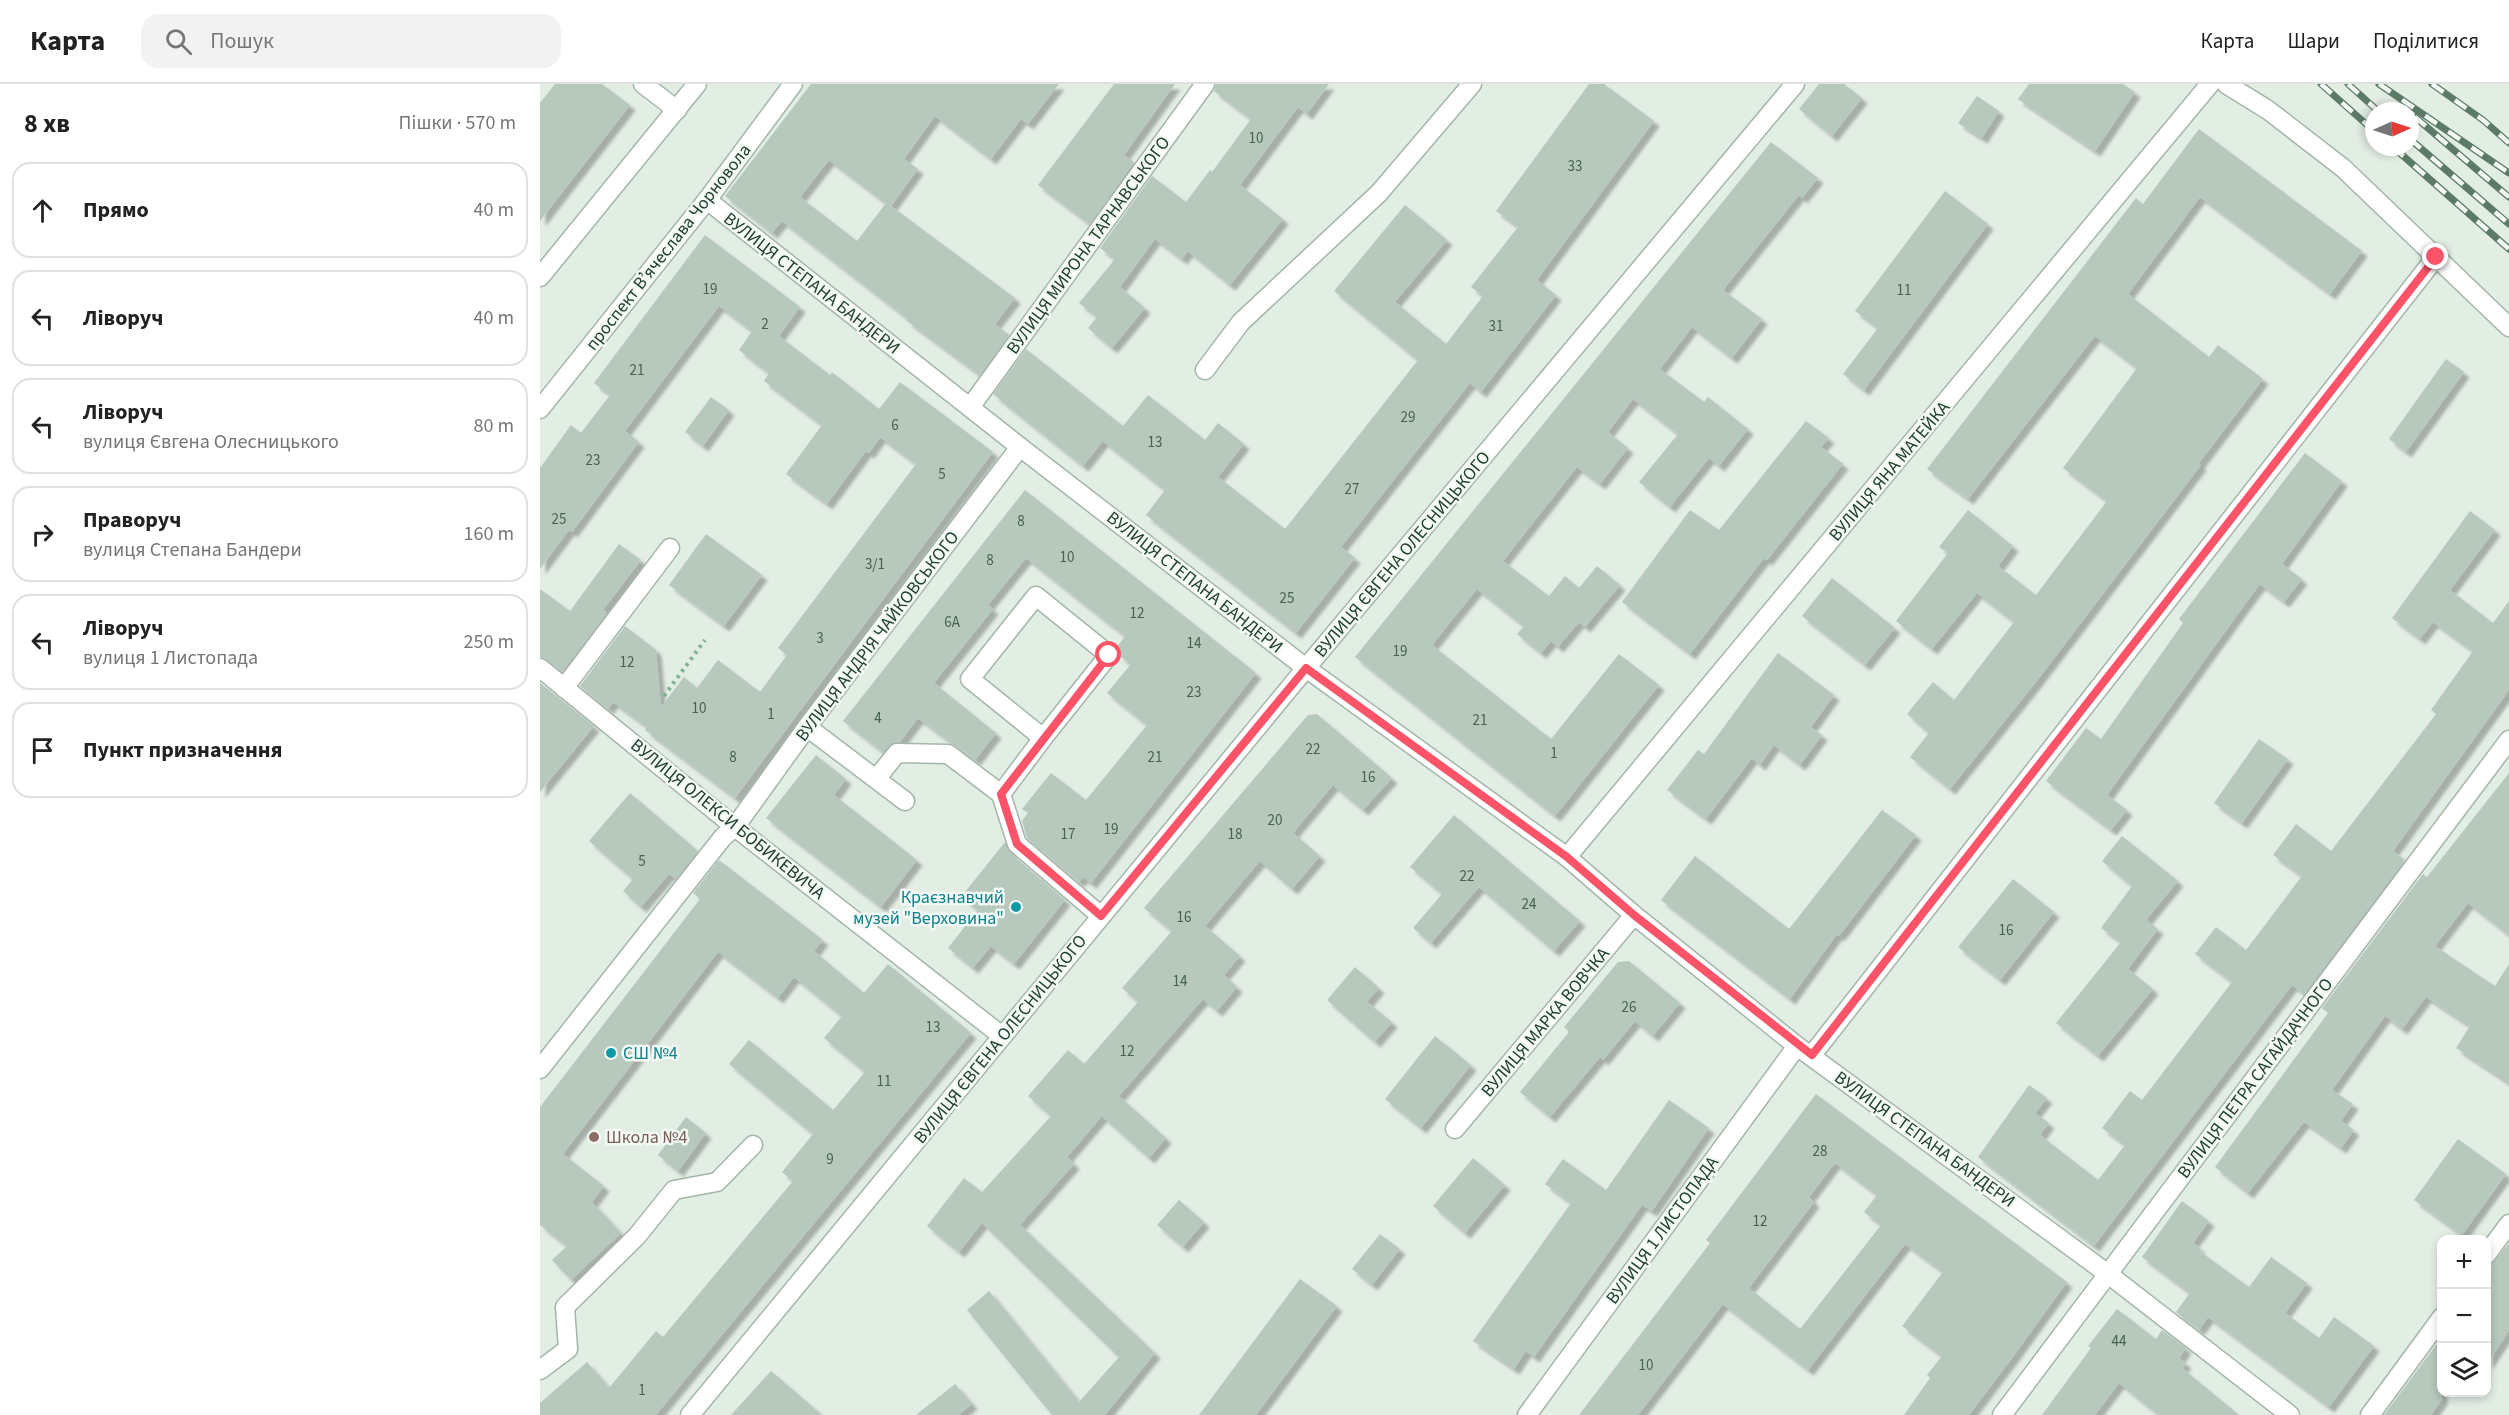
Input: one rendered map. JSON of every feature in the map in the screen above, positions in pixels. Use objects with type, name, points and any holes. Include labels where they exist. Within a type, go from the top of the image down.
[{"type":"street","points":[[643,84],[677,110]]},
{"type":"street","points":[[540,277],[697,84]]},
{"type":"street","name":"проспект Вʼячеслава Чорновола","points":[[540,409],[707,200],[793,84]]},
{"type":"street","name":"ВУЛИЦЯ МИРОНА ТАРНАВСЬКОГО","points":[[971,406],[1205,84]]},
{"type":"street","points":[[1204,370],[1241,322],[1379,193],[1472,84]]},
{"type":"street","name":"ВУЛИЦЯ ЄВГЕНА ОЛЕСНИЦЬКОГО","points":[[690,1415],[1306,668],[1795,84]]},
{"type":"street","name":"ВУЛИЦЯ ЯНА МАТЕЙКА","points":[[1567,857],[2210,84]]},
{"type":"street","points":[[2226,84],[2268,110],[2343,168],[2509,327]]},
{"type":"street","name":"ВУЛИЦЯ СТЕПАНА БАНДЕРИ","points":[[707,200],[971,406],[1020,447],[1306,668],[1567,857],[1634,915],[1805,1051],[2108,1274],[2290,1415]]},
{"type":"street","name":"ВУЛИЦЯ 1 ЛИСТОПАДА","points":[[1527,1415],[1805,1051],[2436,257]]},
{"type":"street","name":"ВУЛИЦЯ АНДРІЯ ЧАЙКОВСЬКОГО","points":[[540,1069],[723,837],[735,827],[807,726],[1020,447]]},
{"type":"street","points":[[564,687],[670,548]]},
{"type":"street","points":[[1001,794],[1109,655],[1036,596],[970,679],[1043,738]]},
{"type":"street","name":"ВУЛИЦЯ ОЛЕКСИ БОБИКЕВИЧА","points":[[540,668],[735,827],[1002,1036]]},
{"type":"street","points":[[807,726],[905,801]]},
{"type":"street","name":"ВУЛИЦЯ ПЕТРА САГАЙДАЧНОГО","points":[[2002,1415],[2509,740]]},
{"type":"street","points":[[877,778],[897,753],[948,754],[1001,794],[1017,844],[1101,916]]},
{"type":"street","name":"ВУЛИЦЯ МАРКА ВОВЧКА","points":[[1455,1129],[1634,915]]},
{"type":"street","points":[[540,1370],[568,1349],[565,1307],[637,1236],[674,1190],[717,1182],[753,1145]]},
{"type":"street","points":[[2491,1249],[2509,1224]]},
{"type":"street","points":[[2370,1415],[2437,1324]]},
{"type":"path","points":[[664,696],[705,640]]},
{"type":"building","points":[[555,84],[602,84],[630,105],[540,221],[540,103]]},
{"type":"building","points":[[811,84],[1059,84],[1028,124],[1021,119],[991,159],[935,116],[904,159],[918,169],[891,206],[1015,298],[995,324],[1009,335],[980,375],[907,321],[908,319],[782,221],[772,233],[725,196]],"holes":[[[829,160],[886,203],[857,241],[800,197]]]},
{"type":"building","points":[[1114,84],[1175,84],[1124,155],[1134,162],[1090,224],[1038,185]]},
{"type":"building","points":[[1216,84],[1329,84],[1307,114],[1298,107],[1240,185],[1283,219],[1230,285],[1188,251],[1182,259],[1155,239],[1120,287],[1145,308],[1112,348],[1088,328],[1097,317],[1079,303],[1115,259],[1100,248],[1152,176],[1186,202],[1210,170],[1212,172],[1251,119],[1214,91]]},
{"type":"building","points":[[1589,84],[1604,84],[1654,121],[1537,280],[1556,295],[1481,392],[1470,383],[1341,547],[1355,558],[1296,633],[1146,515],[1165,490],[1103,441],[1083,466],[993,394],[1026,349],[1123,426],[1148,395],[1205,440],[1218,423],[1244,444],[1218,477],[1285,529],[1418,360],[1334,291],[1405,205],[1447,240],[1395,302],[1446,344],[1483,296],[1471,287],[1518,227],[1496,211]]},
{"type":"building","points":[[1819,84],[1844,84],[1862,98],[1832,136],[1799,109]]},
{"type":"building","points":[[2029,84],[2123,84],[2135,92],[2095,151],[2018,99]]},
{"type":"building","points":[[1977,96],[1999,111],[1982,138],[1958,123]]},
{"type":"building","points":[[2199,129],[2362,251],[2330,294],[2200,197],[2128,294],[2209,357],[2218,345],[2263,379],[2199,463],[2201,465],[2036,682],[1950,789],[1910,757],[1929,733],[1907,714],[1933,682],[1954,700],[2014,622],[1977,593],[1932,649],[1896,621],[1948,553],[1939,547],[1968,510],[2013,546],[1998,566],[2036,595],[2107,501],[2063,468],[2137,368],[2095,336],[1968,499],[1927,469],[2136,198],[2143,204]]},
{"type":"building","points":[[1771,142],[1818,178],[1802,198],[1799,195],[1723,290],[1762,319],[1732,358],[1692,327],[1660,369],[1704,402],[1708,397],[1748,429],[1719,466],[1709,458],[1670,507],[1639,482],[1678,434],[1633,399],[1608,432],[1628,448],[1600,484],[1577,467],[1503,561],[1549,596],[1565,576],[1579,588],[1597,566],[1620,585],[1585,627],[1579,622],[1558,647],[1551,641],[1541,653],[1517,634],[1524,626],[1477,589],[1432,645],[1551,739],[1619,654],[1659,685],[1555,816],[1355,657]]},
{"type":"building","points":[[1945,191],[1988,224],[1864,390],[1843,374],[1878,328],[1855,311]]},
{"type":"building","points":[[705,235],[800,307],[779,336],[830,375],[832,372],[879,409],[900,382],[993,452],[735,798],[645,730],[647,727],[613,702],[608,709],[580,686],[625,626],[656,650],[661,707],[684,677],[697,688],[718,660],[760,692],[787,655],[778,648],[916,464],[880,437],[869,453],[866,451],[827,504],[786,474],[822,425],[764,381],[769,373],[739,350],[752,331],[719,306],[625,431],[639,442],[572,532],[569,530],[540,569],[540,468],[571,425],[581,433],[610,395],[594,383]]},
{"type":"building","points":[[2446,359],[2464,372],[2406,452],[2389,439]]},
{"type":"building","points":[[711,397],[729,410],[703,446],[685,432]]},
{"type":"building","points":[[1806,421],[1829,438],[1821,447],[1843,464],[1767,560],[1764,558],[1690,654],[1622,602],[1690,510],[1719,530]]},
{"type":"building","points":[[2305,453],[2342,481],[2282,564],[2302,579],[2284,602],[2260,584],[2107,795],[2127,810],[2111,830],[2046,781],[2086,728],[2101,739],[2183,623],[2179,619]]},
{"type":"building","points":[[1025,490],[1256,673],[1091,883],[1083,877],[1079,882],[1027,838],[1022,821],[1028,813],[1022,809],[1051,773],[1086,800],[1147,725],[1107,693],[1131,664],[1120,656],[1117,647],[1125,636],[1026,558],[988,605],[993,609],[934,683],[996,733],[975,760],[918,718],[900,742],[892,743],[883,752],[843,721]]},
{"type":"building","points":[[2470,511],[2495,530],[2450,590],[2493,623],[2509,601],[2509,690],[2393,851],[2405,860],[2304,994],[2292,985],[2094,1246],[1978,1157],[2029,1085],[2047,1098],[2035,1113],[2049,1123],[2040,1135],[2098,1180],[2125,1145],[2102,1128],[2130,1091],[2142,1100],[2232,982],[2195,954],[2216,927],[2246,950],[2302,876],[2273,855],[2296,824],[2331,851],[2436,714],[2431,710],[2473,651],[2433,622],[2420,639],[2392,618]]},
{"type":"building","points":[[706,534],[762,575],[724,626],[669,585]]},
{"type":"building","points":[[619,544],[641,560],[603,610],[607,613],[562,672],[547,659],[540,657],[540,589],[570,611]]},
{"type":"building","points":[[1832,578],[1895,628],[1865,665],[1802,616]]},
{"type":"building","points":[[1778,653],[1834,695],[1811,727],[1822,735],[1800,765],[1774,745],[1760,765],[1752,758],[1706,819],[1667,790],[1698,750],[1704,754]]},
{"type":"building","points":[[540,683],[594,726],[540,792]]},
{"type":"building","points":[[1317,714],[1392,778],[1363,810],[1333,785],[1293,833],[1320,856],[1292,889],[1260,861],[1205,926],[1240,956],[1224,975],[1237,987],[1217,1011],[1203,999],[1119,1096],[1166,1138],[1149,1158],[1102,1116],[1067,1157],[1074,1164],[1020,1225],[1155,1353],[1105,1415],[1052,1415],[967,1310],[989,1291],[1079,1402],[1119,1357],[982,1223],[959,1252],[927,1226],[964,1178],[982,1192],[1051,1116],[1028,1096],[1068,1050],[1084,1064],[1138,1002],[1122,988],[1172,931],[1144,908],[1308,715]]},
{"type":"building","points":[[2259,739],[2288,759],[2242,823],[2214,803]]},
{"type":"building","points":[[816,755],[846,779],[834,795],[917,860],[881,907],[766,818]]},
{"type":"building","points":[[2509,773],[2509,935],[2468,903],[2435,946],[2495,986],[2509,964],[2509,1083],[2456,1048],[2470,1026],[2426,997],[2402,1029],[2385,1016],[2332,1090],[2353,1104],[2341,1121],[2354,1130],[2341,1148],[2304,1122],[2248,1193],[2215,1167],[2328,1013],[2322,1008],[2423,874],[2427,877]]},
{"type":"building","points":[[630,793],[698,851],[676,879],[669,874],[641,907],[623,891],[633,879],[589,841]]},
{"type":"building","points":[[1882,810],[1916,835],[1839,936],[1837,934],[1790,999],[1661,900],[1695,856],[1789,929]]},
{"type":"building","points":[[1454,815],[1580,921],[1554,951],[1479,887],[1431,943],[1413,928],[1442,894],[1410,867]]},
{"type":"building","points":[[2122,836],[2178,881],[2146,920],[2158,929],[2128,969],[2153,989],[2098,1056],[2056,1023],[2121,942],[2101,928],[2132,886],[2102,861]]},
{"type":"building","name":"Краєзнавчий музей \"Верховина\"","points":[[1005,842],[1010,853],[1065,900],[1014,964],[991,946],[973,968],[948,948],[978,910],[961,897]]},
{"type":"building","points":[[719,860],[823,940],[814,951],[864,993],[888,964],[971,1033],[656,1415],[540,1415],[540,1403],[587,1362],[609,1388],[656,1331],[663,1337],[793,1181],[782,1172],[813,1134],[729,1064],[749,1040],[833,1110],[865,1072],[824,1038],[842,1016],[794,977],[778,998],[718,952],[563,1154],[604,1186],[592,1202],[621,1233],[571,1280],[552,1260],[567,1246],[540,1225],[540,1107],[700,899],[693,893]]},
{"type":"building","points":[[2013,879],[2054,912],[2000,980],[1958,947]]},
{"type":"building","points":[[1629,961],[1680,1003],[1653,1036],[1635,1021],[1603,1060],[1600,1057],[1550,1117],[1520,1092],[1569,1032],[1564,1027],[1618,962]]},
{"type":"building","points":[[1355,967],[1379,988],[1367,1002],[1392,1022],[1375,1042],[1327,1000]]},
{"type":"building","points":[[1435,1036],[1471,1065],[1421,1128],[1385,1099]]},
{"type":"building","points":[[1816,1094],[2067,1282],[1969,1415],[1904,1415],[1930,1378],[1927,1375],[1942,1356],[1902,1326],[1943,1272],[1905,1244],[1808,1370],[1723,1304],[1638,1415],[1579,1415],[1710,1243],[1706,1240]],"holes":[[[1835,1163],[1877,1195],[1864,1212],[1881,1225],[1800,1329],[1749,1288],[1814,1202],[1809,1197]]]},
{"type":"building","points":[[1669,1100],[1709,1128],[1652,1211],[1642,1205],[1534,1357],[1526,1351],[1514,1369],[1473,1341],[1571,1203],[1545,1184],[1563,1159],[1606,1190]]},
{"type":"building","points":[[686,1117],[706,1133],[678,1171],[658,1155]]},
{"type":"building","points":[[2458,1139],[2506,1174],[2462,1235],[2414,1200]]},
{"type":"building","points":[[1473,1158],[1505,1185],[1465,1233],[1433,1206]]},
{"type":"building","points":[[1179,1200],[1204,1222],[1183,1247],[1157,1225]]},
{"type":"building","points":[[2182,1201],[2209,1221],[2193,1243],[2200,1248],[2198,1250],[2249,1287],[2271,1257],[2307,1283],[2285,1313],[2319,1338],[2334,1317],[2374,1346],[2329,1407],[2208,1317],[2199,1330],[2176,1312],[2190,1293],[2142,1257]]},
{"type":"building","points":[[1380,1234],[1400,1249],[1372,1285],[1352,1269]]},
{"type":"building","points":[[2509,1243],[2509,1331],[2491,1358],[2491,1289],[2491,1265]]},
{"type":"building","points":[[1300,1279],[1337,1306],[1256,1415],[1199,1415]]},
{"type":"building","points":[[2117,1309],[2156,1339],[2162,1330],[2186,1348],[2179,1358],[2186,1363],[2182,1368],[2239,1415],[2159,1415],[2119,1383],[2095,1415],[2042,1415],[2091,1348],[2088,1346]]},
{"type":"building","points":[[2437,1344],[2437,1397],[2442,1397],[2442,1399],[2431,1415],[2384,1415]]},
{"type":"building","points":[[771,1371],[822,1415],[731,1415]]},
{"type":"building","points":[[955,1384],[972,1404],[958,1415],[916,1415]]},
{"type":"railway","points":[[2321,84],[2365,123]]},
{"type":"railway","points":[[2348,84],[2368,102]]},
{"type":"railway","points":[[2379,84],[2509,173]]},
{"type":"railway","points":[[2432,84],[2483,120],[2509,143]]},
{"type":"railway","points":[[2419,120],[2509,197]]},
{"type":"railway","points":[[2419,147],[2509,224]]},
{"type":"railway","points":[[2403,156],[2509,249]]},
{"type":"place","name":"Краєзнавчий музей \"Верховина\"","points":[[1016,907]]},
{"type":"place","name":"СШ №4","points":[[611,1053]]},
{"type":"place","name":"Школа №4","points":[[594,1137]]},
{"type":"route","points":[[1109,655],[1001,794],[1017,844],[1101,916],[1306,668],[1567,857],[1634,915],[1797,1046],[1812,1055],[2436,257]]}]
